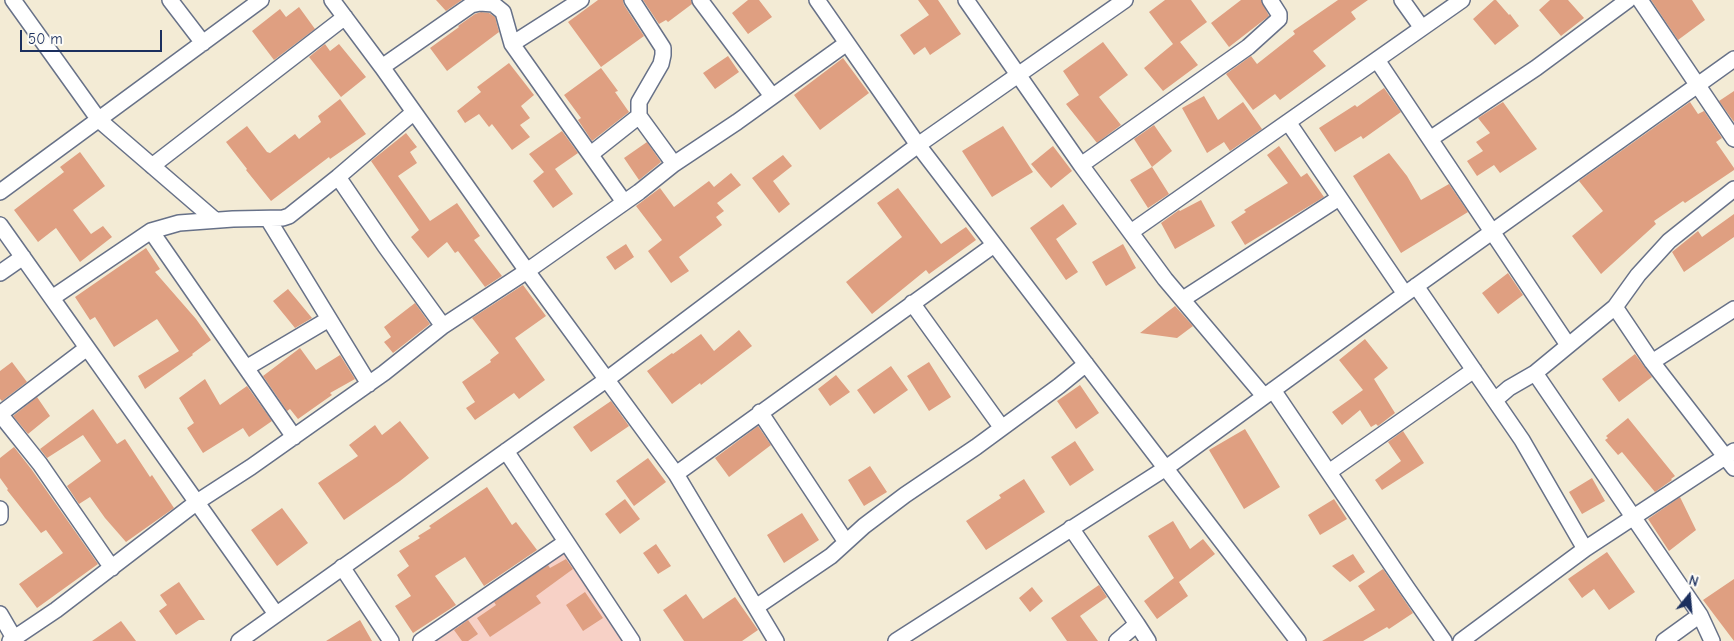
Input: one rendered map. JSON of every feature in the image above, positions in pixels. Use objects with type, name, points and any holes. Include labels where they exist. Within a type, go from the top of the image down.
[{"type":"street","points":[[13,0],[99,120],[215,220]]},
{"type":"street","points":[[170,0],[203,43]]},
{"type":"street","points":[[0,192],[261,0]]},
{"type":"street","points":[[332,0],[676,474],[776,641]]},
{"type":"street","points":[[512,44],[580,0]]},
{"type":"street","points":[[632,0],[663,48],[664,55],[661,64],[639,102],[639,116],[674,164]]},
{"type":"street","points":[[700,0],[772,96]]},
{"type":"street","points":[[817,0],[918,145],[1298,641]]},
{"type":"street","points":[[966,0],[1081,165],[1165,279],[1268,393],[1329,472],[1444,641]]},
{"type":"street","points":[[239,641],[261,635],[276,614],[606,380],[918,145],[1125,0]]},
{"type":"street","points":[[1081,165],[1248,47],[1279,18],[1279,14],[1270,0]]},
{"type":"street","points":[[1402,0],[1422,28]]},
{"type":"street","points":[[1131,232],[1462,0]]},
{"type":"street","points":[[1430,139],[1536,68],[1628,0]]},
{"type":"street","points":[[1640,0],[1734,139]]},
{"type":"street","points":[[382,67],[471,5],[494,2],[503,12],[512,44],[624,202]]},
{"type":"street","points":[[152,166],[345,17]]},
{"type":"street","points":[[0,614],[12,640],[112,568],[196,502],[294,437],[369,384],[443,326],[527,271],[674,164],[847,43]]},
{"type":"street","points":[[896,641],[1166,468],[1410,290],[1734,59]]},
{"type":"street","points":[[1377,60],[1568,345]]},
{"type":"street","points":[[52,298],[152,231],[178,223],[268,219],[289,216],[414,112]]},
{"type":"street","points":[[591,154],[639,116]]},
{"type":"street","points":[[1288,122],[1339,198],[1474,370],[1522,440],[1585,549]]},
{"type":"street","points":[[338,177],[443,326]]},
{"type":"street","points":[[1494,400],[1509,388],[1535,373],[1614,307],[1638,275],[1669,241],[1734,189]]},
{"type":"street","points":[[1183,299],[1339,198]]},
{"type":"street","points":[[268,219],[369,384]]},
{"type":"street","points":[[0,225],[276,614]]},
{"type":"street","points":[[152,231],[294,437]]},
{"type":"street","points":[[676,474],[994,245]]},
{"type":"street","points":[[0,273],[23,257]]},
{"type":"street","points":[[912,303],[1002,428]]},
{"type":"street","points":[[1461,641],[1585,549],[1633,516],[1731,458],[1652,362],[1614,307]]},
{"type":"street","points":[[1652,362],[1734,309]]},
{"type":"street","points":[[246,368],[329,320]]},
{"type":"street","points":[[87,348],[0,414],[40,464],[112,568]]},
{"type":"street","points":[[756,607],[831,556],[904,494],[1002,428],[1086,364]]},
{"type":"street","points":[[1329,472],[1474,370]]},
{"type":"street","points":[[1535,373],[1700,615],[1712,641]]},
{"type":"street","points":[[760,412],[846,542]]},
{"type":"street","points":[[506,451],[632,641]]},
{"type":"street","points":[[0,509],[0,517]]},
{"type":"street","points":[[1071,528],[1148,641]]},
{"type":"street","points":[[421,641],[566,542]]},
{"type":"street","points":[[342,567],[392,641]]},
{"type":"street","points":[[1664,641],[1700,615]]},
{"type":"street","points":[[1117,641],[1137,624]]},
{"type":"shaded area","points":[[563,552],[624,641],[431,641]]},
{"type":"building","points":[[436,0],[462,0],[446,11]]},
{"type":"building","points":[[598,0],[623,0],[624,5],[644,36],[601,67],[568,22]]},
{"type":"building","points":[[643,0],[691,0],[692,4],[668,22],[666,20],[659,24]]},
{"type":"building","points":[[748,0],[759,0],[772,17],[748,34],[732,13]]},
{"type":"building","points":[[918,0],[938,0],[961,34],[930,55],[925,47],[914,55],[900,35],[929,15]]},
{"type":"building","points":[[1165,0],[1191,0],[1207,22],[1180,42],[1198,65],[1163,91],[1144,68],[1173,44],[1149,12]]},
{"type":"building","points":[[1241,0],[1261,0],[1269,16],[1229,47],[1211,23]]},
{"type":"building","points":[[1338,0],[1368,0],[1351,12],[1356,19],[1313,51],[1326,66],[1280,100],[1275,94],[1253,110],[1226,74],[1251,56],[1257,64],[1295,34],[1293,31]]},
{"type":"building","points":[[1494,0],[1510,14],[1519,26],[1495,45],[1473,19]]},
{"type":"building","points":[[1550,0],[1568,0],[1584,18],[1561,36],[1539,10]]},
{"type":"building","points":[[1651,0],[1692,0],[1705,20],[1678,40]]},
{"type":"building","points":[[299,7],[315,29],[274,60],[252,31],[280,9],[286,17]]},
{"type":"building","points":[[481,12],[489,13],[495,17],[499,32],[447,71],[430,48],[475,14]]},
{"type":"building","points":[[1103,42],[1128,75],[1099,97],[1121,125],[1097,143],[1066,104],[1079,95],[1063,71]]},
{"type":"building","points":[[325,44],[330,51],[339,44],[366,77],[341,97],[309,57]]},
{"type":"building","points":[[728,56],[739,72],[715,89],[703,73]]},
{"type":"building","points":[[843,58],[869,93],[820,130],[794,95]]},
{"type":"building","points":[[509,63],[534,95],[521,106],[530,118],[520,125],[530,137],[512,150],[492,124],[489,127],[479,114],[465,123],[457,111],[481,92],[477,87]]},
{"type":"building","points":[[601,68],[618,91],[615,92],[629,112],[592,141],[578,120],[581,118],[564,95]]},
{"type":"building","points":[[1384,88],[1401,112],[1363,139],[1361,136],[1335,152],[1319,128],[1355,105],[1357,107]]},
{"type":"building","points":[[1734,91],[1734,122],[1719,101]]},
{"type":"building","points":[[1204,96],[1218,120],[1243,102],[1262,129],[1230,151],[1224,142],[1207,153],[1182,108]]},
{"type":"building","points":[[340,99],[366,134],[330,159],[329,157],[271,201],[226,142],[247,126],[267,152],[270,153],[295,134],[299,139],[321,122],[318,116]]},
{"type":"building","points":[[1503,102],[1537,149],[1500,173],[1494,165],[1477,176],[1467,161],[1483,151],[1476,142],[1490,133],[1478,118]]},
{"type":"building","points":[[1690,102],[1698,114],[1704,111],[1722,138],[1716,142],[1734,170],[1654,221],[1656,224],[1601,274],[1572,236],[1603,211],[1579,181]]},
{"type":"building","points":[[1154,125],[1172,151],[1152,167],[1134,139]]},
{"type":"building","points":[[1003,126],[1033,172],[992,197],[962,151]]},
{"type":"building","points":[[562,131],[578,153],[555,169],[573,194],[553,208],[533,181],[544,172],[529,154]]},
{"type":"building","points":[[406,133],[417,147],[410,152],[417,163],[398,176],[430,221],[457,203],[480,236],[474,240],[502,276],[485,287],[458,251],[455,253],[447,242],[428,258],[411,237],[419,230],[371,161]]},
{"type":"building","points":[[647,142],[661,162],[639,180],[624,158]]},
{"type":"building","points":[[1053,146],[1072,171],[1051,188],[1031,164]]},
{"type":"building","points":[[1279,146],[1301,177],[1307,173],[1324,197],[1245,245],[1231,222],[1246,212],[1244,210],[1288,183],[1267,155]]},
{"type":"building","points":[[80,152],[105,186],[73,210],[91,234],[103,226],[112,237],[80,262],[56,228],[38,242],[14,210],[64,172],[60,167]]},
{"type":"building","points":[[1389,153],[1407,176],[1421,200],[1449,184],[1468,212],[1401,253],[1353,176]]},
{"type":"building","points":[[783,155],[792,166],[773,181],[790,204],[779,213],[752,178]]},
{"type":"building","points":[[1152,167],[1169,194],[1148,208],[1130,180]]},
{"type":"building","points":[[731,173],[741,185],[717,203],[724,211],[716,217],[722,225],[679,257],[689,271],[671,283],[648,251],[662,240],[636,206],[660,188],[674,207],[709,181],[714,187]]},
{"type":"building","points":[[898,188],[941,244],[966,227],[976,240],[929,274],[926,270],[872,314],[846,282],[902,237],[877,203]]},
{"type":"building","points":[[1201,200],[1215,226],[1175,249],[1161,223],[1179,210]]},
{"type":"building","points":[[1063,204],[1077,224],[1056,239],[1078,272],[1066,280],[1030,228]]},
{"type":"building","points":[[1734,214],[1734,237],[1684,272],[1672,252],[1698,231],[1702,237]]},
{"type":"building","points":[[626,244],[634,257],[615,270],[606,257]]},
{"type":"building","points":[[1123,244],[1136,268],[1106,286],[1092,262]]},
{"type":"building","points":[[146,248],[160,269],[155,272],[196,319],[211,340],[145,389],[138,376],[179,351],[157,319],[114,347],[95,317],[90,320],[75,297]]},
{"type":"building","points":[[1508,273],[1523,295],[1498,314],[1482,293]]},
{"type":"building","points":[[523,285],[546,316],[515,338],[545,380],[519,399],[514,393],[475,420],[466,408],[475,402],[462,382],[491,362],[490,360],[499,353],[472,318]]},
{"type":"building","points":[[288,289],[312,318],[295,328],[273,301]]},
{"type":"building","points":[[415,303],[430,324],[393,353],[384,342],[391,337],[384,327]]},
{"type":"building","points":[[1175,306],[1193,326],[1177,338],[1140,333]]},
{"type":"building","points":[[739,330],[752,346],[701,385],[700,383],[672,404],[647,371],[701,334],[714,351]]},
{"type":"building","points":[[1365,339],[1388,368],[1374,379],[1395,413],[1378,426],[1376,424],[1371,427],[1360,410],[1342,425],[1332,412],[1363,390],[1339,360]]},
{"type":"building","points":[[300,348],[316,370],[340,355],[355,379],[330,393],[332,395],[298,419],[290,409],[287,411],[263,376]]},
{"type":"building","points":[[1635,354],[1652,377],[1619,402],[1602,379]]},
{"type":"building","points":[[12,362],[27,382],[2,401],[0,399],[0,371]]},
{"type":"building","points":[[929,362],[951,397],[929,411],[907,376]]},
{"type":"building","points":[[891,366],[908,390],[874,414],[857,390]]},
{"type":"building","points":[[836,375],[850,392],[830,406],[818,389]]},
{"type":"building","points":[[205,379],[220,405],[247,386],[272,421],[249,437],[243,428],[203,453],[187,428],[194,423],[179,398]]},
{"type":"building","points":[[1080,385],[1099,413],[1076,429],[1057,401]]},
{"type":"building","points":[[37,397],[50,416],[28,434],[13,416]]},
{"type":"building","points":[[611,401],[629,426],[591,452],[573,427]]},
{"type":"building","points":[[93,409],[117,444],[125,439],[150,477],[152,475],[174,508],[126,542],[90,497],[79,504],[67,486],[101,461],[83,435],[47,458],[40,449]]},
{"type":"building","points":[[1628,418],[1675,476],[1655,492],[1622,452],[1618,455],[1605,440],[1608,438],[1606,436]]},
{"type":"building","points":[[400,421],[429,458],[344,520],[318,483],[358,456],[349,445],[375,425],[382,435]]},
{"type":"building","points":[[758,426],[771,445],[729,477],[715,458]]},
{"type":"building","points":[[1245,429],[1280,487],[1244,509],[1209,450]]},
{"type":"building","points":[[1403,431],[1424,463],[1382,490],[1375,480],[1401,461],[1388,442]]},
{"type":"building","points":[[1075,441],[1094,470],[1070,486],[1051,457]]},
{"type":"building","points":[[14,447],[98,564],[37,608],[19,584],[63,553],[46,530],[41,533],[7,490],[0,478],[0,458]]},
{"type":"building","points":[[648,458],[666,482],[634,506],[616,481]]},
{"type":"building","points":[[870,466],[887,492],[864,506],[848,480]]},
{"type":"building","points":[[1592,478],[1605,501],[1582,514],[1569,492]]},
{"type":"building","points":[[1024,479],[1045,512],[986,550],[966,521],[1001,498],[999,495]]},
{"type":"building","points":[[487,487],[512,525],[516,522],[537,550],[484,586],[465,557],[435,576],[456,605],[413,633],[395,606],[411,596],[397,575],[409,566],[399,551],[420,538],[418,536],[431,528],[429,526]]},
{"type":"building","points":[[1680,497],[1696,530],[1669,551],[1648,519]]},
{"type":"building","points":[[625,499],[640,519],[620,534],[605,514]]},
{"type":"building","points":[[1334,499],[1347,519],[1320,535],[1308,515]]},
{"type":"building","points":[[282,508],[308,543],[277,566],[251,530]]},
{"type":"building","points":[[802,513],[819,540],[784,563],[767,535]]},
{"type":"building","points":[[1173,521],[1190,549],[1203,539],[1215,554],[1179,582],[1188,596],[1157,619],[1144,601],[1174,578],[1148,536]]},
{"type":"building","points":[[656,544],[671,566],[658,574],[643,553]]},
{"type":"building","points":[[1607,552],[1635,592],[1609,610],[1594,589],[1582,598],[1568,579]]},
{"type":"building","points":[[1353,554],[1365,572],[1350,582],[1332,566]]},
{"type":"building","points":[[566,559],[573,569],[536,596],[541,603],[490,637],[477,618],[496,605],[494,602],[548,565],[550,568]]},
{"type":"building","points":[[1383,569],[1413,613],[1389,629],[1387,627],[1363,641],[1322,641],[1375,610],[1358,586]]},
{"type":"building","points":[[1734,579],[1734,641],[1703,600]]},
{"type":"building","points":[[179,582],[205,620],[199,620],[176,635],[159,611],[167,605],[160,595]]},
{"type":"building","points":[[1099,585],[1107,597],[1080,616],[1098,641],[1067,641],[1051,618]]},
{"type":"building","points":[[1032,587],[1043,601],[1030,612],[1019,598]]},
{"type":"building","points":[[585,592],[603,618],[583,631],[566,605]]},
{"type":"building","points":[[686,594],[703,619],[735,597],[758,630],[742,641],[684,641],[663,610]]},
{"type":"building","points":[[360,620],[372,641],[326,641]]},
{"type":"building","points":[[468,620],[478,634],[468,641],[462,641],[454,630]]},
{"type":"building","points":[[121,621],[136,641],[92,641]]}]
